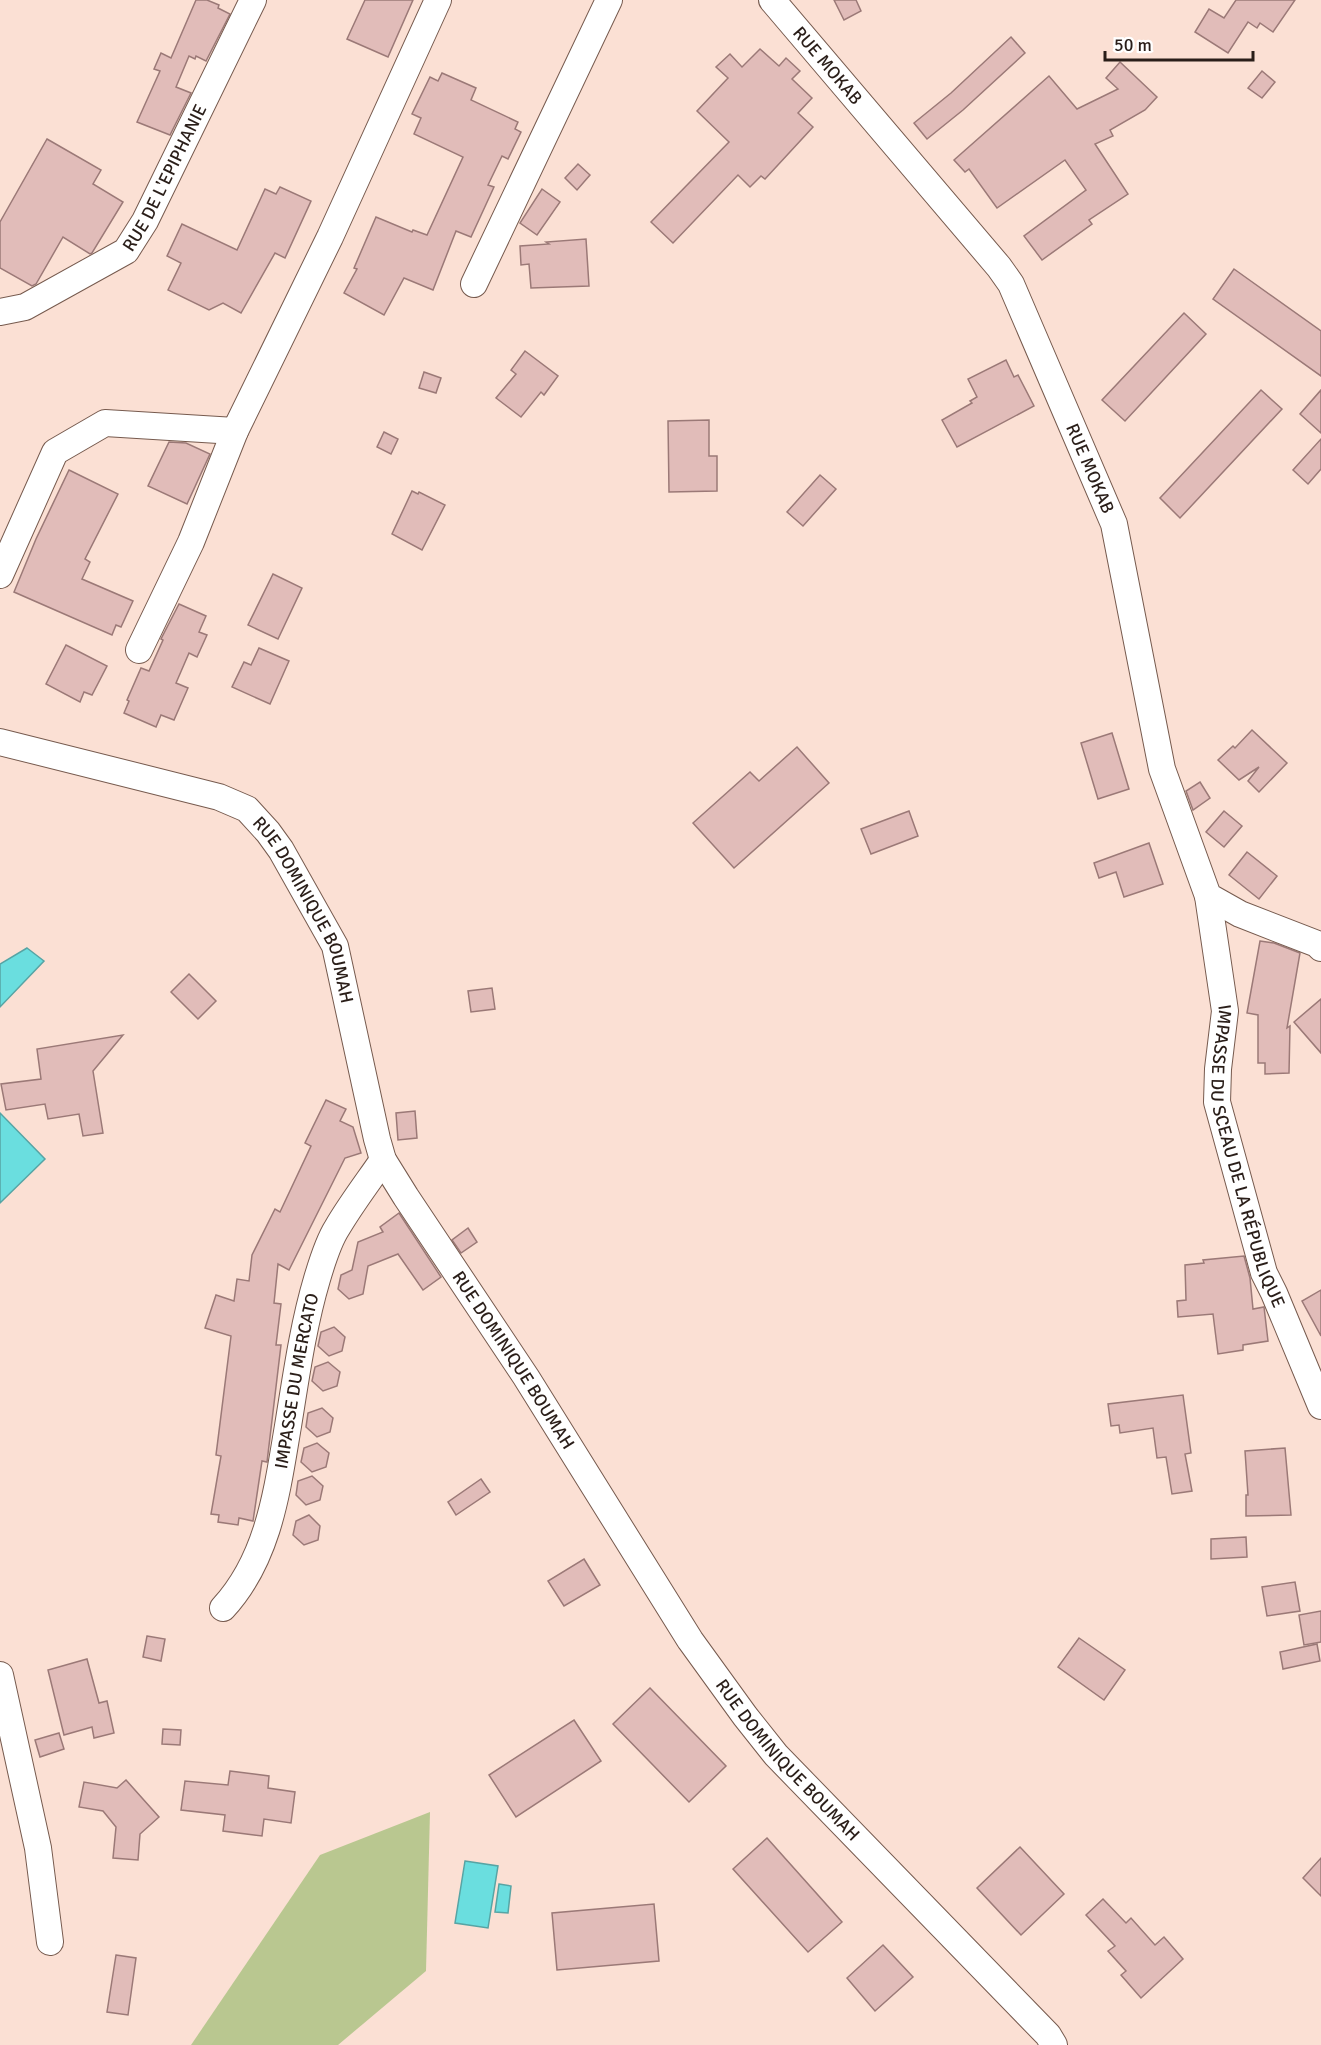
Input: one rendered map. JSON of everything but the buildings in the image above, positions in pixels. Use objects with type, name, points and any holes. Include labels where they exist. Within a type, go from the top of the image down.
[{"type":"street","name":"RUE DE L'EPIPHANIE","points":[[0,312],[25,307],[126,251],[145,221],[253,0]]},
{"type":"street","points":[[139,650],[191,542],[235,431],[330,237],[438,0]]},
{"type":"street","points":[[474,284],[609,0]]},
{"type":"street","name":"RUE MOKAB","points":[[772,0],[901,150],[1011,284],[1114,524],[1162,769],[1208,897]]},
{"type":"street","points":[[0,574],[55,452],[105,423],[235,431]]},
{"type":"street","name":"RUE DOMINIQUE BOUMAH","points":[[0,742],[219,797],[247,809],[281,850],[334,946],[383,1160],[526,1377],[690,1640],[776,1755],[1041,2028],[1054,2045]]},
{"type":"street","points":[[1208,897],[1240,914],[1317,944],[1321,948]]},
{"type":"street","name":"IMPASSE DU SCEAU DE LA RÉPUBLIQUE","points":[[1208,897],[1225,1011],[1218,1069],[1217,1102],[1264,1273],[1321,1406]]},
{"type":"street","name":"IMPASSE DU MERCATO","points":[[223,1608],[251,1569],[268,1528],[281,1468],[298,1365],[317,1279],[335,1230],[383,1160]]},
{"type":"street","points":[[0,1675],[38,1848],[50,1942]]},
{"type":"green space","points":[[430,1812],[426,1971],[338,2045],[191,2045],[320,1855]]},
{"type":"water","points":[[27,948],[44,961],[0,1007],[0,964]]},
{"type":"water","points":[[0,1113],[45,1159],[0,1203]]},
{"type":"water","points":[[465,1861],[498,1866],[488,1928],[455,1923]]},
{"type":"water","points":[[499,1884],[511,1886],[508,1913],[495,1912]]}]
